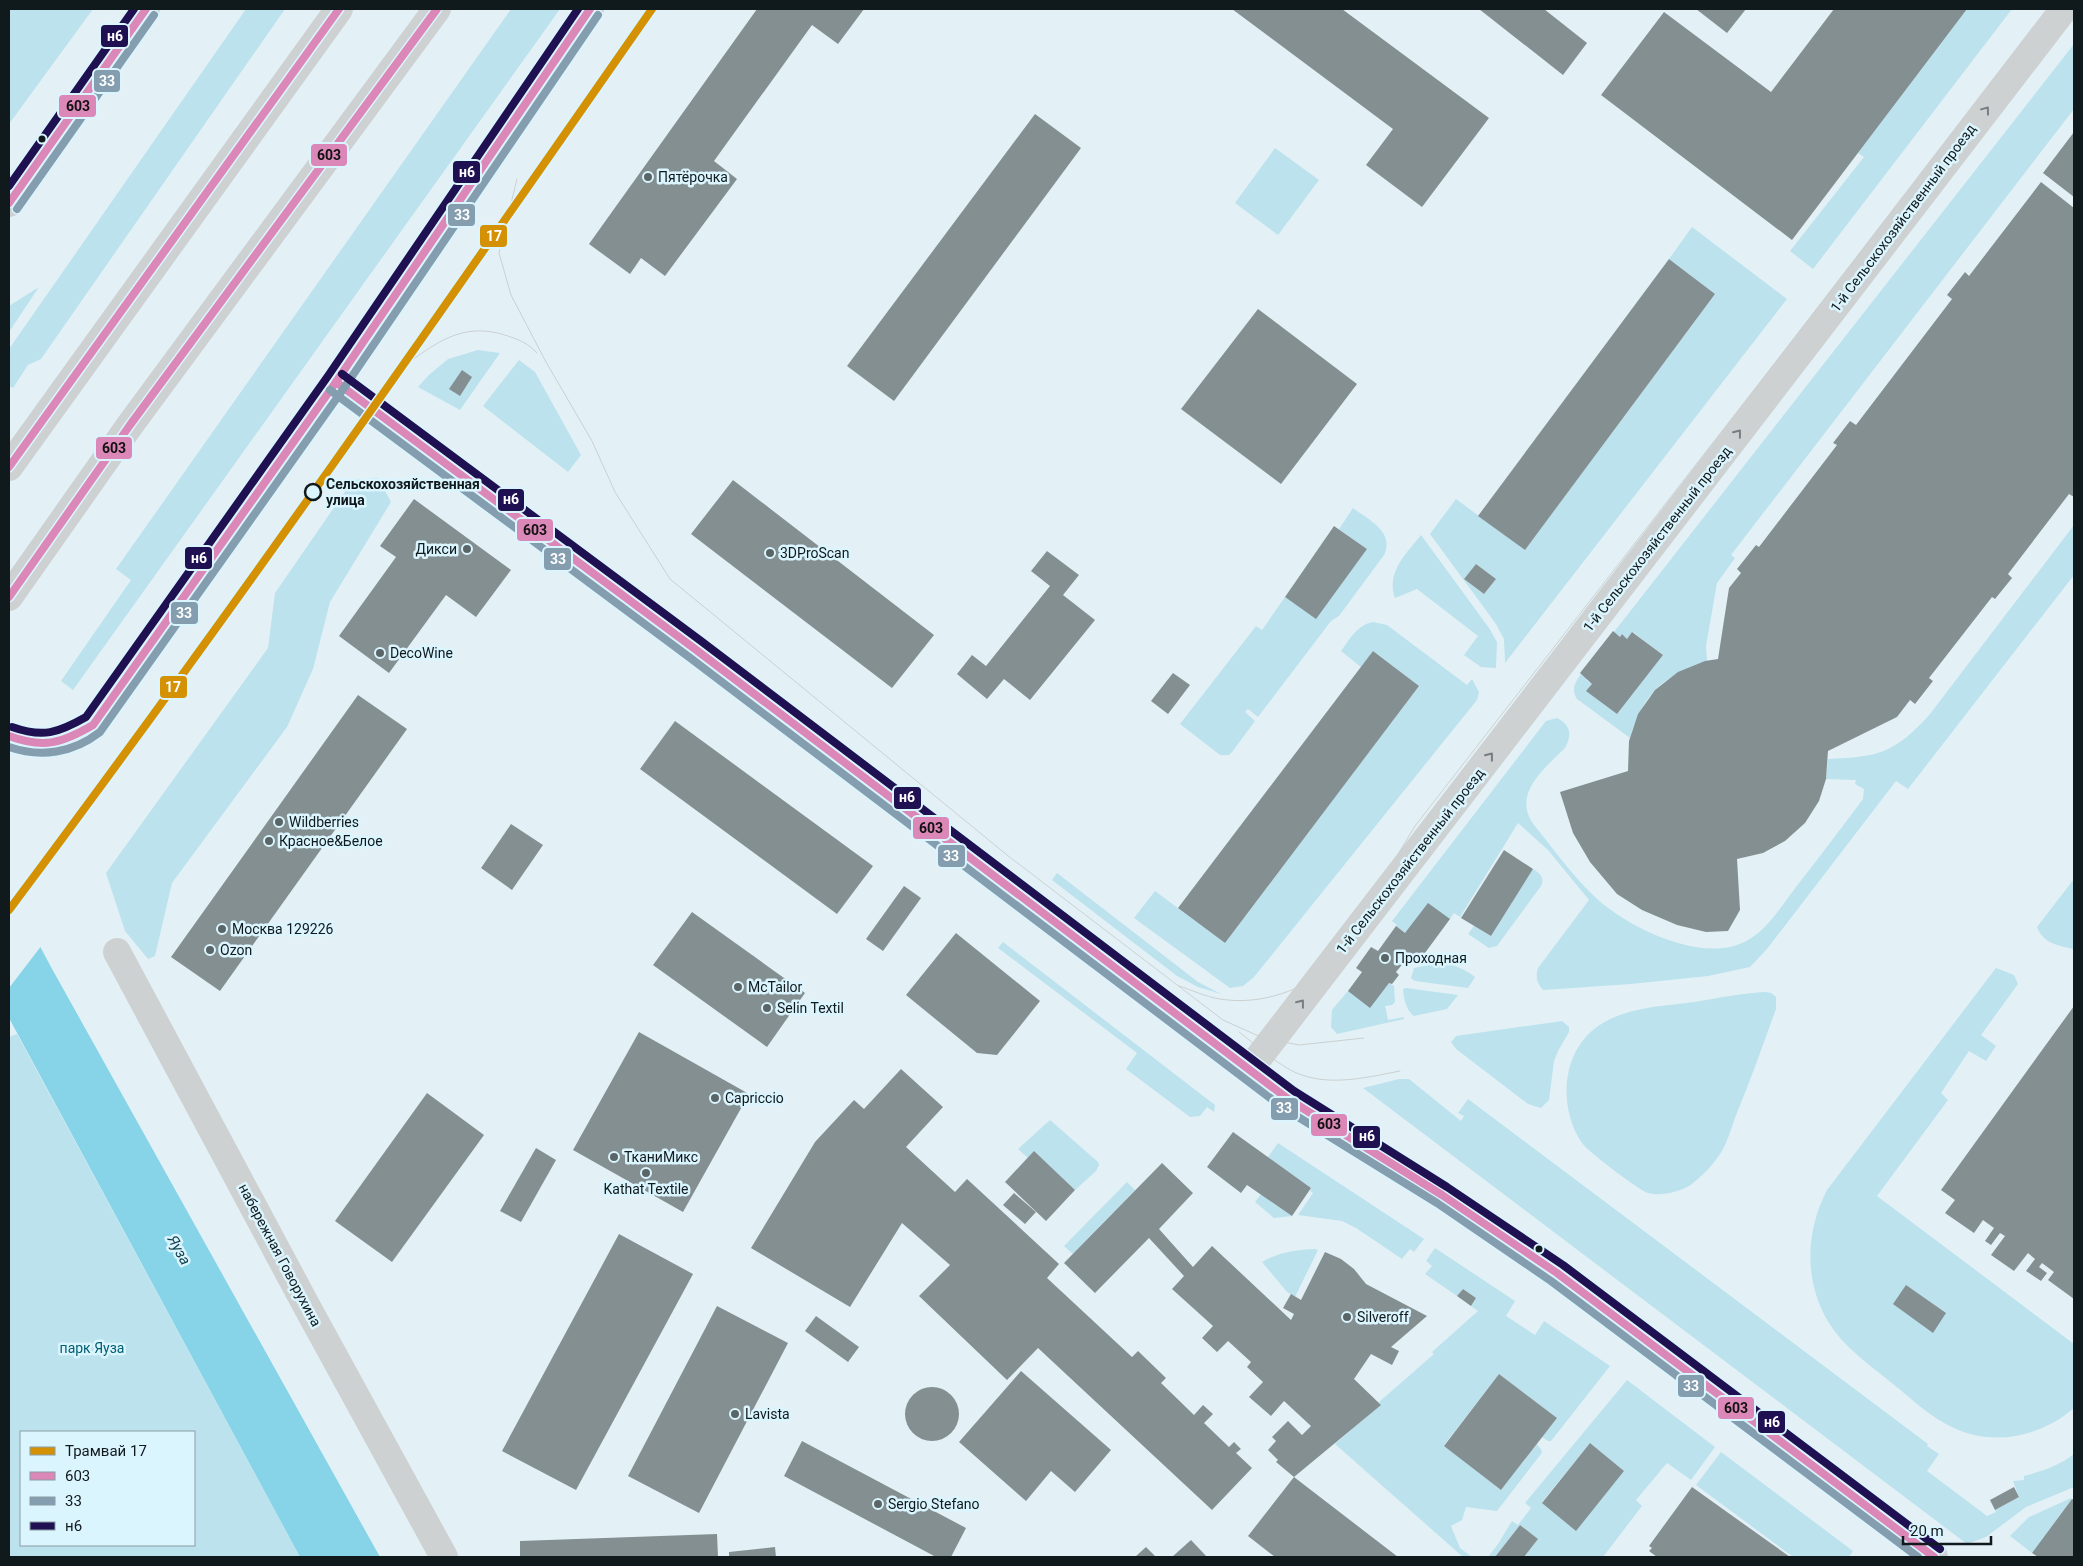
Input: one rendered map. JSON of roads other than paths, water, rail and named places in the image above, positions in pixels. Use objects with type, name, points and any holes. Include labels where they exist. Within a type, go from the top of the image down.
[{"type":"main road","points":[[9,203],[146,9]]},
{"type":"main road","points":[[9,467],[339,9]]},
{"type":"main road","points":[[9,597],[130,425],[437,9]]},
{"type":"main road","points":[[9,736],[22,742],[46,745],[68,739],[93,724],[336,382],[590,9]]},
{"type":"main road","name":"1-й Сельскохозяйственный проезд","points":[[1250,1070],[2064,9]]},
{"type":"main road","points":[[336,382],[688,644],[1288,1099],[1442,1195],[1557,1273],[1934,1557]]},
{"type":"main road","name":"набережная Говорухина","points":[[117,952],[306,1306],[444,1557]]},
{"type":"water","name":"Яуза","points":[[9,888],[51,967],[380,1557],[300,1557],[9,1018]]},
{"type":"tram line","name":"17","points":[[9,910],[254,575],[652,9]]},
{"type":"tram line","points":[[1381,902],[1400,851],[1415,826],[2050,9]]},
{"type":"tram line","points":[[1179,986],[1215,998],[1236,1001],[1267,998],[1310,982],[1336,966],[2074,13]]},
{"type":"tram line","points":[[517,179],[499,253],[511,295],[546,362],[592,441],[615,492],[670,579],[1007,855],[1223,1020],[1263,1038],[1299,1045],[1364,1038]]},
{"type":"tram line","points":[[399,370],[424,351],[449,337],[476,331],[492,332],[512,338],[527,345],[537,353]]},
{"type":"tram line","points":[[1239,1032],[1269,1056],[1294,1072],[1314,1078],[1326,1080],[1351,1079],[1400,1071]]},
{"type":"place","name":"Пятёрочка","points":[[648,177]]},
{"type":"place","name":"Сельскохозяйственная улица","points":[[313,492]]},
{"type":"place","name":"Дикси","points":[[467,549]]},
{"type":"place","name":"3DProScan","points":[[770,553]]},
{"type":"place","name":"DecoWine","points":[[380,653]]},
{"type":"place","name":"Wildberries","points":[[279,822]]},
{"type":"place","name":"Красное&Белое","points":[[269,841]]},
{"type":"place","name":"Москва 129226","points":[[222,929]]},
{"type":"place","name":"Ozon","points":[[210,950]]},
{"type":"place","name":"Проходная","points":[[1385,958]]},
{"type":"place","name":"McTailor","points":[[738,987]]},
{"type":"place","name":"Selin Textil","points":[[767,1008]]},
{"type":"place","name":"Capriccio","points":[[715,1098]]},
{"type":"place","name":"ТканиМикс","points":[[614,1157]]},
{"type":"place","name":"Kathat Textile","points":[[646,1173]]},
{"type":"place","name":"Silveroff","points":[[1347,1317]]},
{"type":"place","name":"Lavista","points":[[735,1414]]},
{"type":"place","name":"Sergio Stefano","points":[[878,1504]]},
{"type":"park label","name":"парк Яуза","points":[[92,1348]]}]
